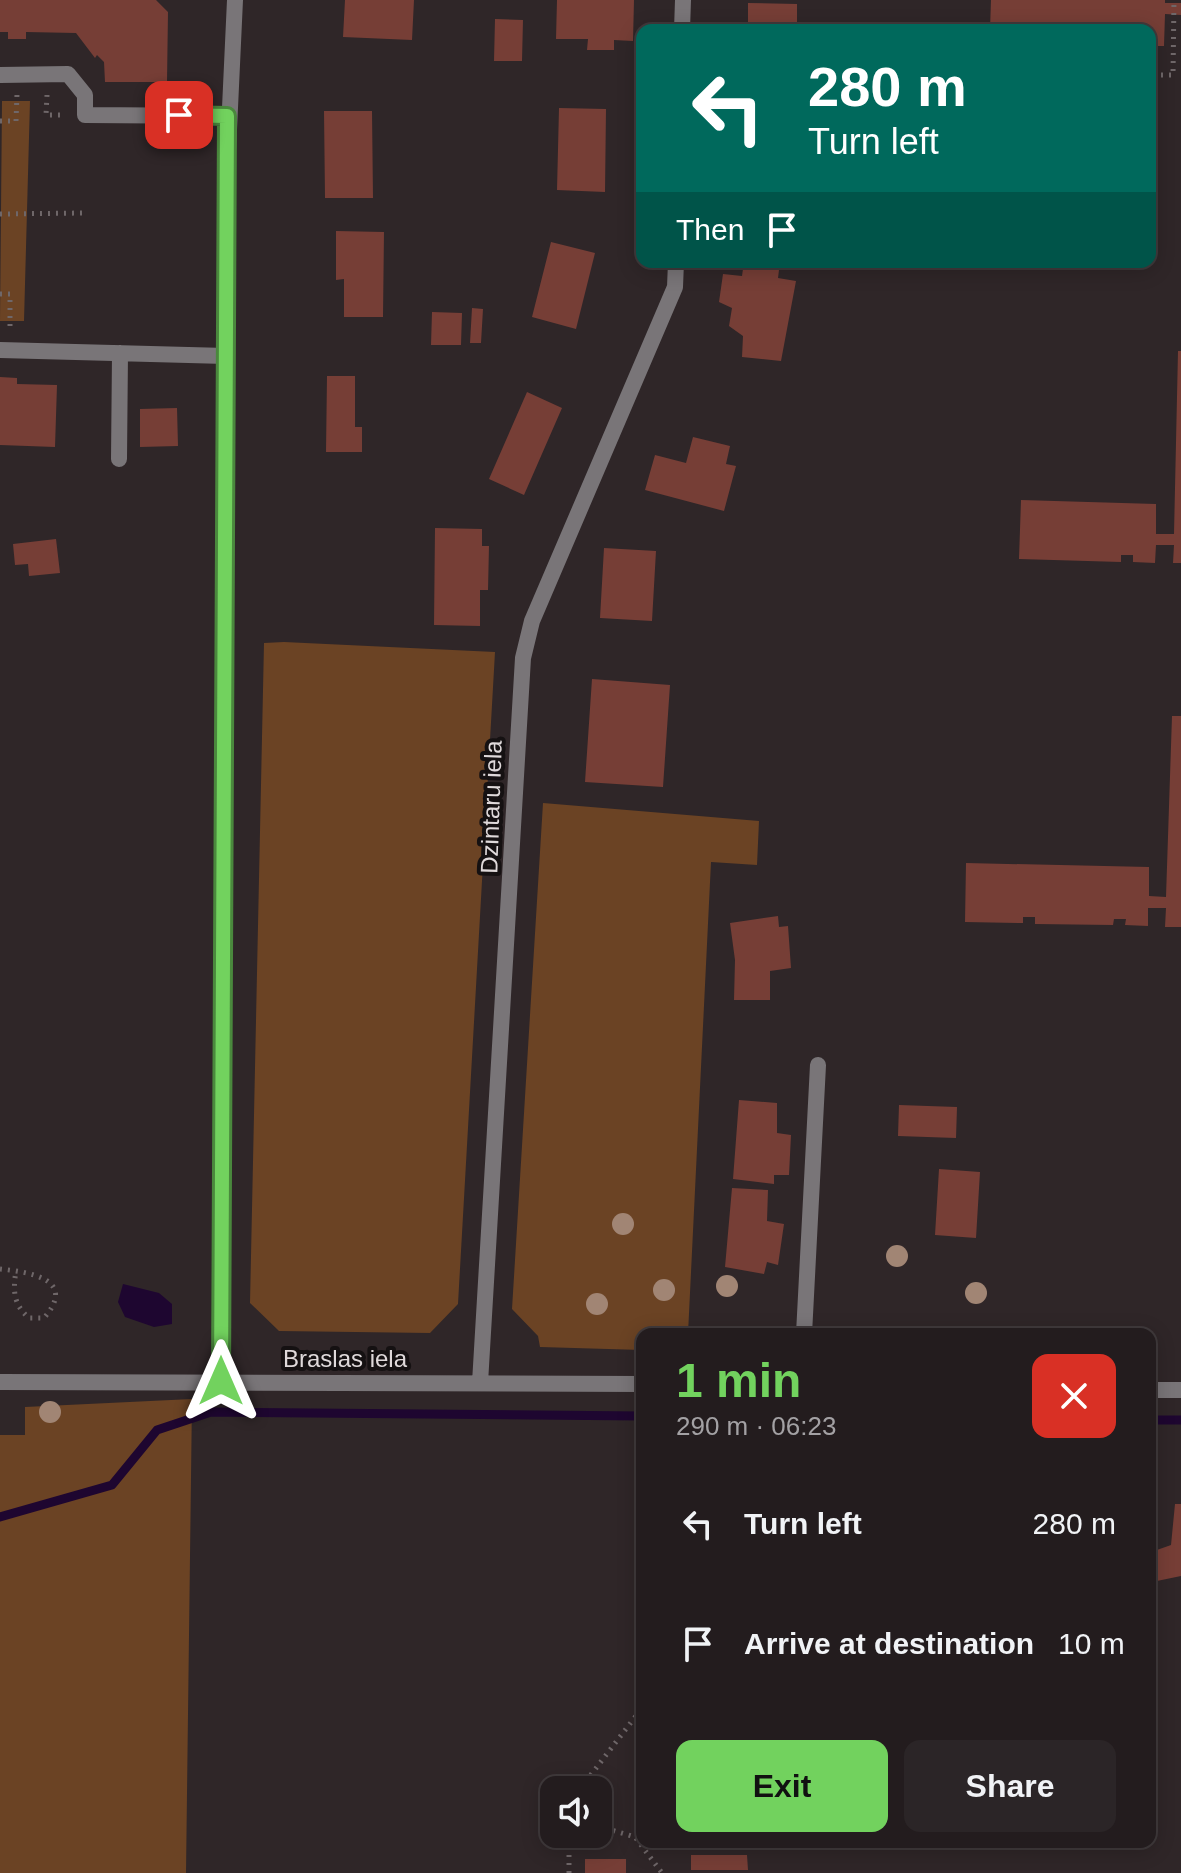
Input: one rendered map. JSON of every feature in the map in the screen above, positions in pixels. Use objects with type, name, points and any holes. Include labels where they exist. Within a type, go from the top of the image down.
[{"type":"street","points":[[221,1381],[227,116],[235,0]]},
{"type":"street","points":[[682,24],[683,0]]},
{"type":"street","points":[[8,75],[68,74],[85,95],[85,115],[227,116]]},
{"type":"street","name":"Dzintaru iela","points":[[480,1383],[523,658],[532,621],[675,287],[676,268]]},
{"type":"street","points":[[5,350],[226,356]]},
{"type":"street","points":[[119,459],[120,353]]},
{"type":"street","points":[[804,1328],[818,1065]]},
{"type":"street","name":"Braslas iela","points":[[0,1382],[636,1384]]},
{"type":"street","points":[[1156,1390],[1181,1390]]},
{"type":"path","points":[[1156,75],[1173,75],[1174,0]]},
{"type":"path","points":[[47,74],[46,115],[85,115]]},
{"type":"path","points":[[0,121],[16,121],[8,75]]},
{"type":"path","points":[[0,214],[83,213]]},
{"type":"path","points":[[0,294],[10,294],[5,350]]},
{"type":"path","points":[[0,1269],[16,1270],[33,1272],[51,1283],[56,1294],[54,1307],[44,1318],[29,1318],[19,1309],[14,1298],[16,1270]]},
{"type":"path","points":[[590,1776],[636,1716]]},
{"type":"path","points":[[612,1830],[636,1838]]},
{"type":"path","points":[[569,1848],[569,1873]]},
{"type":"path","points":[[643,1848],[662,1873]]},
{"type":"shaded area","points":[[2,101],[30,101],[24,321],[0,321]]},
{"type":"shaded area","points":[[264,643],[495,652],[458,1304],[430,1333],[279,1331],[250,1303]]},
{"type":"shaded area","points":[[543,803],[759,821],[757,865],[711,862],[688,1328],[636,1328],[636,1350],[540,1347],[538,1336],[512,1309]]},
{"type":"shaded area","points":[[123,1284],[159,1293],[172,1304],[172,1324],[154,1327],[125,1317],[118,1302]]},
{"type":"shaded area","points":[[192,1399],[186,1873],[0,1873],[0,1435],[25,1435],[25,1407]]},
{"type":"building","points":[[0,0],[156,0],[168,12],[167,82],[105,82],[104,62],[97,55],[95,58],[76,33],[26,32],[26,39],[8,39],[8,32],[0,32]]},
{"type":"building","points":[[345,0],[414,0],[412,40],[343,37]]},
{"type":"building","points":[[557,0],[634,0],[633,41],[614,40],[614,50],[587,50],[588,39],[556,39]]},
{"type":"building","points":[[991,0],[1165,0],[1165,3],[1181,3],[1181,15],[1165,14],[1164,46],[1156,46],[1156,24],[990,24]]},
{"type":"building","points":[[748,3],[797,4],[797,24],[748,24]]},
{"type":"building","points":[[495,19],[523,20],[522,61],[494,61]]},
{"type":"building","points":[[559,108],[606,109],[605,192],[557,190]]},
{"type":"building","points":[[324,111],[372,111],[373,198],[325,198]]},
{"type":"building","points":[[336,231],[384,232],[383,317],[344,317],[344,279],[336,280]]},
{"type":"building","points":[[551,242],[595,253],[576,329],[532,317]]},
{"type":"building","points":[[743,268],[779,268],[778,278],[796,281],[781,361],[742,357],[743,336],[729,326],[732,308],[719,302],[723,274],[742,276]]},
{"type":"building","points":[[472,308],[483,309],[481,343],[470,343]]},
{"type":"building","points":[[432,312],[462,313],[461,345],[431,345]]},
{"type":"building","points":[[1178,351],[1181,351],[1181,563],[1173,563],[1174,545],[1156,545],[1155,563],[1133,562],[1133,555],[1121,555],[1121,562],[1019,559],[1021,500],[1156,504],[1156,534],[1174,534]]},
{"type":"building","points":[[327,376],[355,376],[355,427],[362,427],[362,452],[326,452]]},
{"type":"building","points":[[0,377],[17,378],[17,384],[57,385],[55,447],[0,445]]},
{"type":"building","points":[[527,392],[562,408],[524,495],[489,479]]},
{"type":"building","points":[[177,408],[178,446],[140,447],[140,409]]},
{"type":"building","points":[[693,437],[730,446],[726,464],[736,466],[724,511],[645,490],[655,455],[686,463]]},
{"type":"building","points":[[435,528],[482,529],[482,546],[489,546],[488,590],[480,590],[480,626],[434,625]]},
{"type":"building","points":[[56,539],[60,573],[29,576],[28,564],[15,565],[13,544]]},
{"type":"building","points":[[604,548],[656,551],[652,621],[600,618]]},
{"type":"building","points":[[592,679],[670,685],[663,787],[585,782]]},
{"type":"building","points":[[1172,716],[1181,716],[1181,927],[1165,927],[1166,908],[1148,908],[1148,926],[1125,925],[1126,919],[1114,919],[1113,925],[1035,924],[1035,917],[1023,917],[1023,923],[965,922],[966,863],[1149,867],[1149,896],[1166,897]]},
{"type":"building","points":[[778,916],[779,927],[788,926],[791,968],[770,971],[770,1000],[734,1000],[735,960],[730,923]]},
{"type":"building","points":[[739,1100],[777,1103],[777,1133],[791,1135],[789,1175],[774,1175],[774,1184],[733,1179]]},
{"type":"building","points":[[899,1105],[957,1107],[956,1138],[898,1136]]},
{"type":"building","points":[[939,1169],[980,1172],[976,1238],[935,1235]]},
{"type":"building","points":[[732,1188],[768,1190],[767,1221],[784,1224],[778,1265],[767,1262],[764,1274],[725,1267]]},
{"type":"building","points":[[1175,1504],[1181,1504],[1181,1576],[1156,1581],[1156,1550],[1171,1545]]},
{"type":"building","points":[[691,1855],[747,1855],[748,1870],[691,1870]]},
{"type":"building","points":[[585,1859],[626,1859],[626,1873],[585,1873]]},
{"type":"waterway","points":[[0,1517],[112,1485],[157,1430],[211,1412],[636,1416]]},
{"type":"waterway","points":[[1156,1420],[1181,1420]]},
{"type":"route","points":[[179,115],[227,116],[221,1381]]}]
